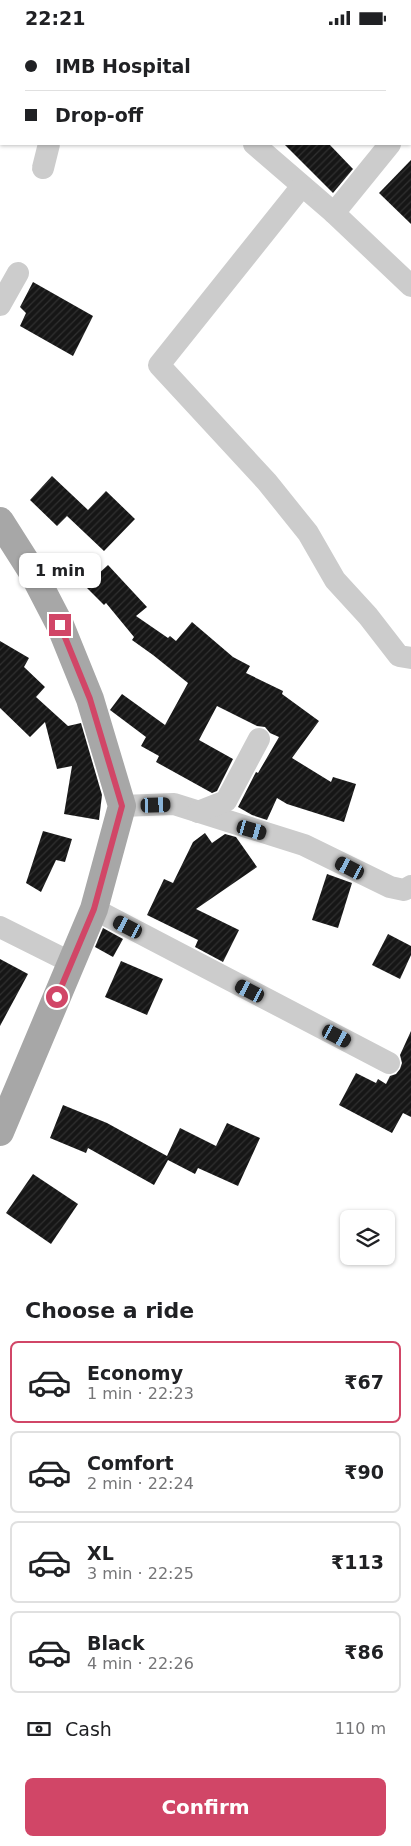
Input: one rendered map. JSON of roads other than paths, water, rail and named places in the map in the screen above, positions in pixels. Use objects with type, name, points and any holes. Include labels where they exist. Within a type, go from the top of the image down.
[{"type":"main road","points":[[0,521],[33,573],[60,625],[90,699],[122,806],[94,909],[0,1132]]},
{"type":"street","points":[[43,168],[49,145]]},
{"type":"street","points":[[255,145],[334,213],[411,287]]},
{"type":"street","points":[[334,213],[389,145]]},
{"type":"street","points":[[302,186],[159,365],[267,482],[308,533],[335,580],[368,616],[399,656],[411,658]]},
{"type":"street","points":[[0,305],[18,273]]},
{"type":"street","points":[[198,812],[226,801],[259,739]]},
{"type":"street","points":[[122,806],[174,804],[304,845],[390,887],[404,890],[411,886]]},
{"type":"street","points":[[94,909],[389,1063]]},
{"type":"street","points":[[0,927],[72,963]]}]
